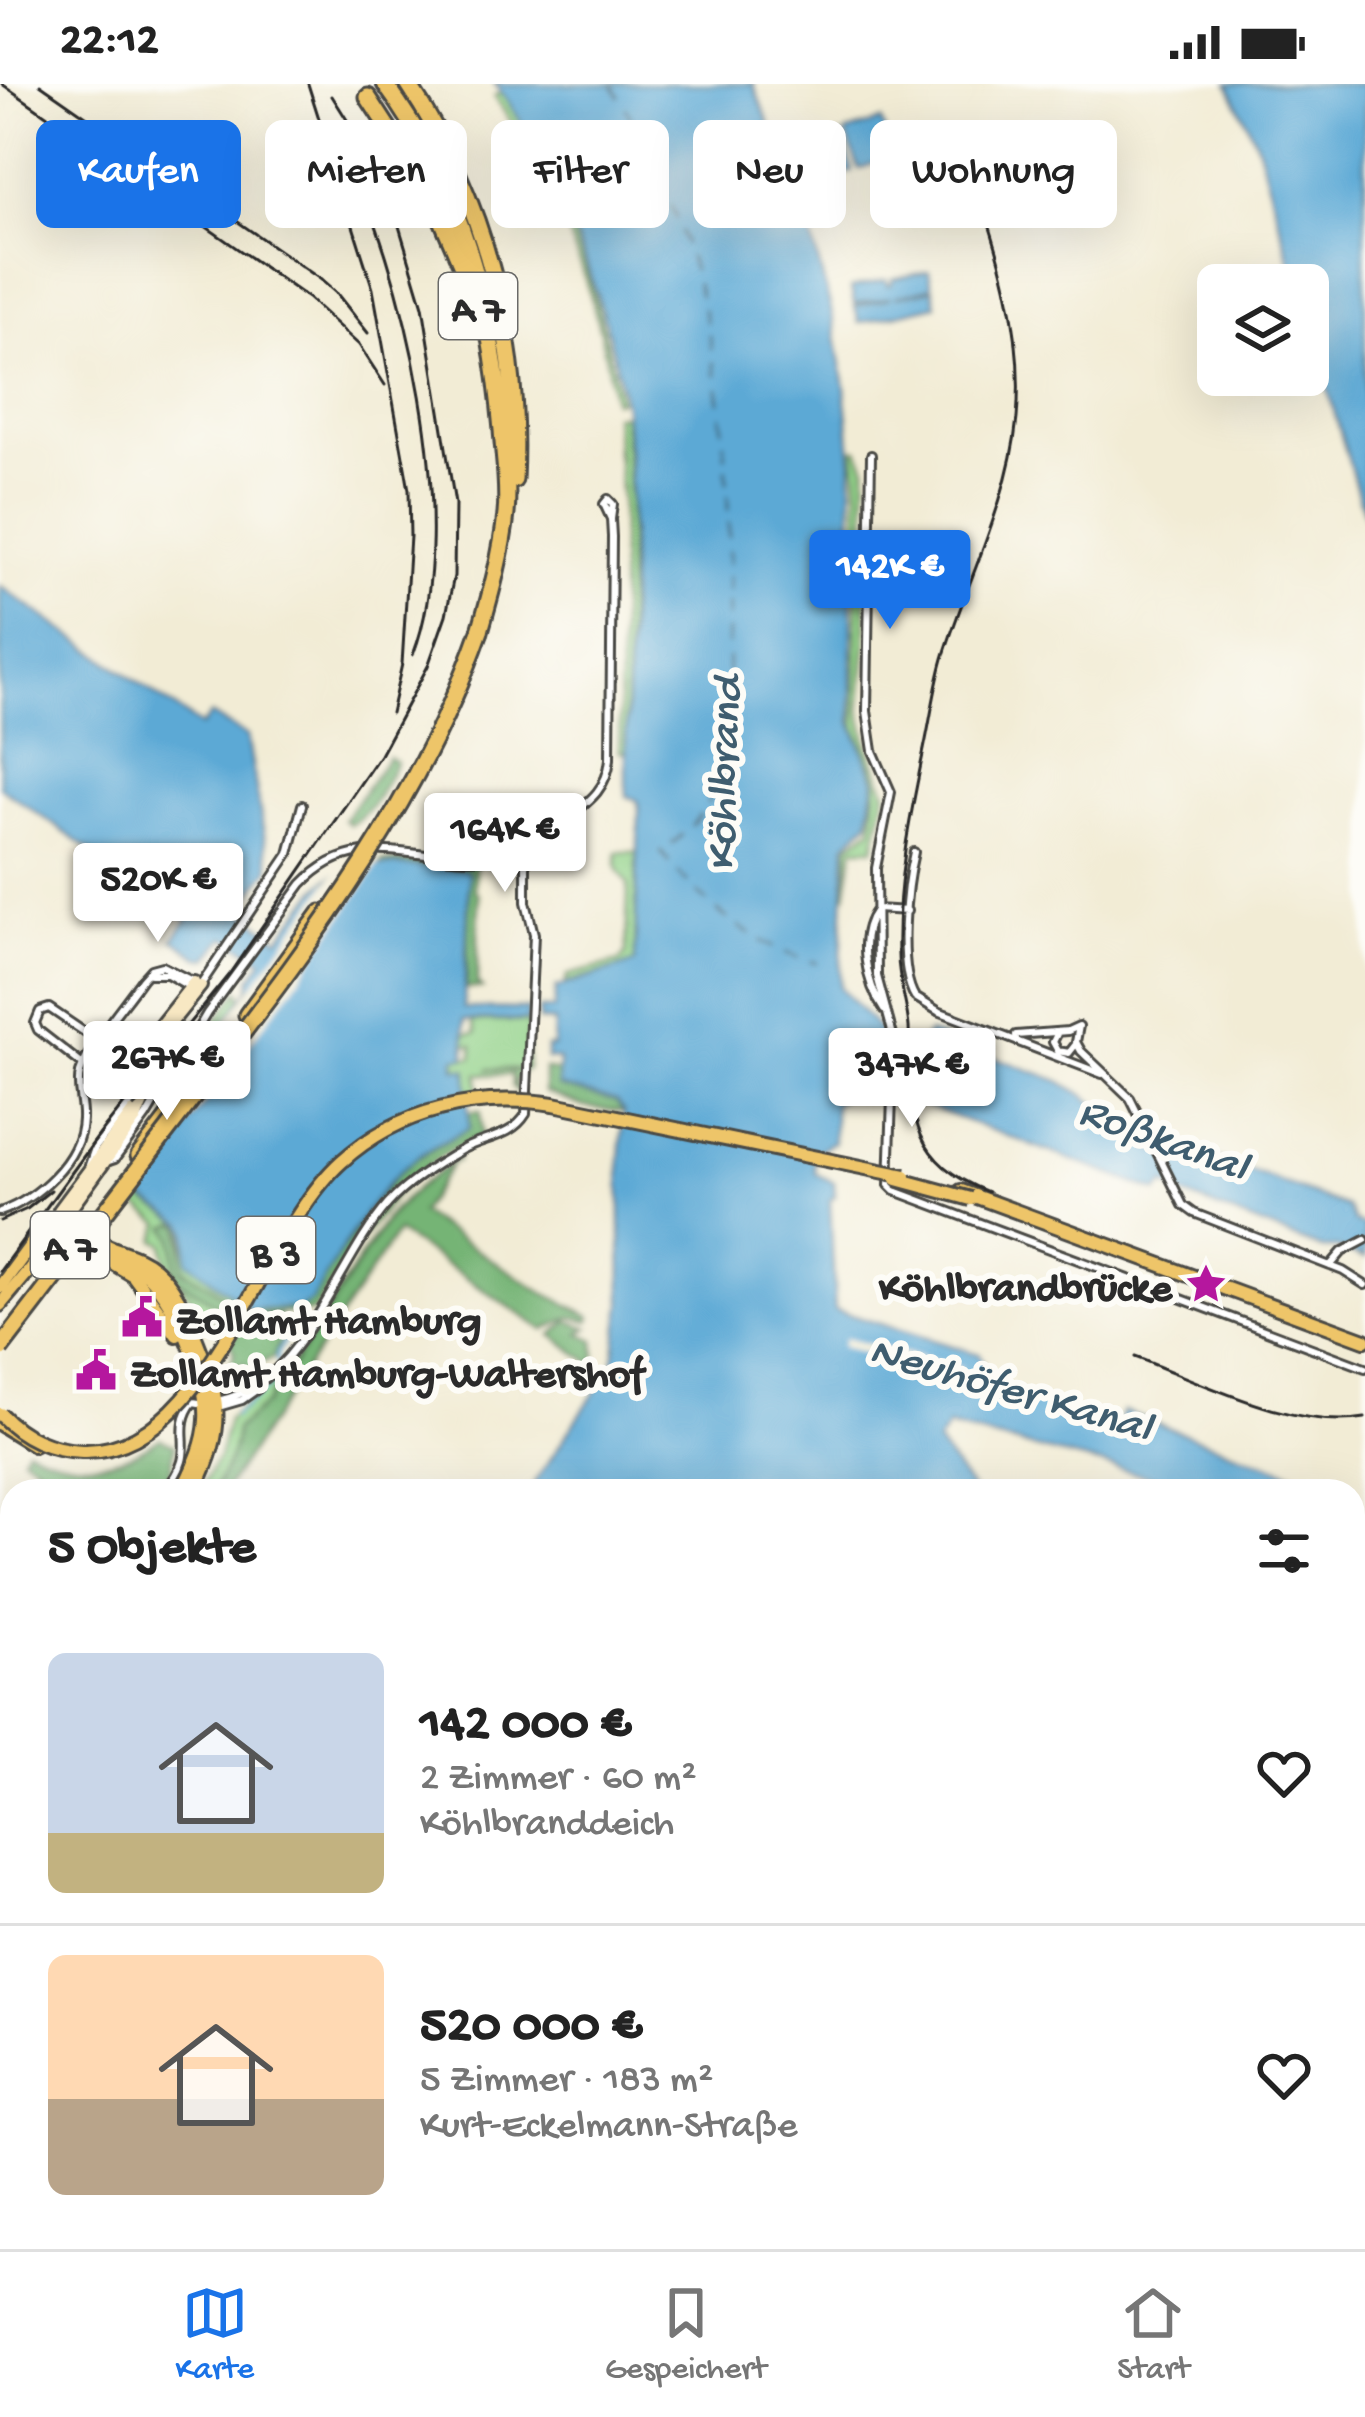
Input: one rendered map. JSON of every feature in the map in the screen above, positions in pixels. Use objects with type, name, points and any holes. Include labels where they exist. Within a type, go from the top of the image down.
[{"type":"highway","name":"A 7","points":[[0,1353],[239,1039],[382,836],[422,766],[480,632],[507,503],[498,374],[476,266],[440,173],[385,84]]},
{"type":"highway","name":"A 7","points":[[0,1334],[220,1052],[377,828],[411,770],[450,686],[500,544],[516,440],[505,328],[482,236],[438,139],[404,84]]},
{"type":"highway","name":"A 7","points":[[368,97],[441,214],[483,322]]},
{"type":"highway","name":"A 7","points":[[476,266],[494,414],[500,544]]},
{"type":"main road","name":"B 3","points":[[0,1414],[28,1436],[64,1449],[111,1448],[148,1432],[192,1389],[290,1226],[340,1163],[378,1134],[415,1116],[454,1104],[495,1100],[554,1104],[928,1182],[1006,1205],[1365,1343]]},
{"type":"main road","name":"B 3","points":[[0,1424],[35,1446],[74,1456],[115,1453],[152,1437],[196,1393],[294,1228],[335,1175],[361,1152],[407,1125],[445,1112],[491,1105],[559,1110],[927,1186],[1027,1218],[1365,1343]]},
{"type":"main road","name":"B 3","points":[[60,1220],[138,1280],[194,1361]]},
{"type":"main road","points":[[0,1287],[33,1242],[60,1220]]},
{"type":"main road","name":"B 3","points":[[78,1232],[144,1262],[185,1326],[214,1384],[216,1431],[198,1479]]},
{"type":"main road","points":[[0,1305],[58,1237],[78,1232]]},
{"type":"main road","name":"B 3","points":[[108,1257],[130,1262],[147,1274],[167,1299],[185,1326],[213,1404],[187,1479]]},
{"type":"street","points":[[871,455],[866,711],[873,751],[891,792],[876,863],[877,982],[894,1046],[886,1172],[892,1189],[1365,1368]]},
{"type":"street","points":[[31,1266],[100,1142],[189,1041],[310,874],[351,852],[381,848],[430,856],[483,857],[520,850],[595,796],[608,776],[611,519]]},
{"type":"street","points":[[60,1220],[142,1109],[152,1047],[190,988],[220,959],[290,854],[302,806]]},
{"type":"street","points":[[216,1431],[234,1404],[252,1394],[289,1356],[391,1201],[466,1147],[521,1122],[528,1107],[534,929],[526,902],[526,862],[520,850]]},
{"type":"street","points":[[914,852],[906,973],[914,997],[930,1008],[1105,1075]]},
{"type":"street","points":[[891,909],[902,903],[908,891]]},
{"type":"street","points":[[877,909],[908,911]]},
{"type":"street","points":[[0,1212],[40,1190],[76,1146],[82,1120],[79,1082],[83,1065],[151,969],[163,966],[190,988]]},
{"type":"street","points":[[142,980],[160,973],[190,988]]},
{"type":"street","points":[[83,1065],[38,1030],[40,1011],[51,1010],[99,1042]]},
{"type":"street","points":[[994,1031],[1028,1037],[1079,1026],[1072,1051],[1060,1053]]},
{"type":"street","points":[[1060,1053],[1053,1041],[1065,1031]]},
{"type":"street","points":[[1077,1039],[1088,1058],[1130,1098],[1173,1190],[1194,1213],[1330,1266],[1365,1285]]},
{"type":"street","points":[[33,1242],[65,1193],[101,1160],[115,1159],[146,1117],[189,1041]]},
{"type":"street","points":[[1022,1042],[1060,1053],[1094,1071]]},
{"type":"street","points":[[100,1142],[101,1160]]},
{"type":"street","points":[[75,1203],[78,1232]]},
{"type":"street","points":[[1330,1266],[1342,1252],[1365,1240]]},
{"type":"street","points":[[214,1384],[241,1394]]},
{"type":"street","points":[[213,1404],[260,1384]]},
{"type":"street","points":[[173,1479],[184,1465],[186,1412],[193,1402],[234,1404]]},
{"type":"green space","points":[[500,92],[519,120],[509,120],[494,97]]},
{"type":"green space","points":[[566,228],[572,228],[589,280],[619,400],[613,401],[597,321]]},
{"type":"green space","points":[[623,414],[629,500],[625,752],[619,751],[621,500],[614,415]]},
{"type":"green space","points":[[854,449],[866,467],[866,646],[860,710],[886,792],[874,848],[854,848],[846,896],[849,845],[872,828],[877,780],[855,726],[858,490]]},
{"type":"green space","points":[[388,757],[396,762],[382,788],[350,825],[344,820]]},
{"type":"green space","points":[[617,852],[637,852],[635,963],[565,984],[568,975],[619,962],[626,954],[628,884],[617,868]]},
{"type":"green space","points":[[381,861],[475,862],[477,983],[482,988],[466,988],[469,873],[378,866]]},
{"type":"green space","points":[[239,990],[242,999],[137,1142],[169,1083]]},
{"type":"green space","points":[[472,1021],[528,1022],[527,1069],[487,1069],[523,1072],[514,1082],[524,1099],[512,1086],[512,1075],[478,1074],[479,1098],[468,1099],[467,1069],[456,1068],[456,1057],[473,1057],[473,1045],[465,1044],[465,1034],[476,1033]]},
{"type":"green space","points":[[544,1069],[559,1072],[558,1086],[616,1101],[624,1112],[584,1107],[544,1092]]},
{"type":"green space","points":[[480,1111],[482,1136],[453,1149],[405,1186],[365,1234],[313,1312],[246,1315],[250,1309],[301,1308],[394,1178],[412,1161],[469,1128],[469,1112]]},
{"type":"green space","points":[[459,1159],[420,1213],[540,1291],[591,1316],[590,1321],[572,1317],[544,1330],[397,1232],[232,1479],[219,1479],[232,1452],[235,1430],[267,1403],[389,1217],[417,1188]]},
{"type":"green space","points":[[417,1188],[389,1217],[267,1403],[235,1430],[232,1452],[219,1479],[206,1479],[218,1457],[228,1419],[289,1366],[389,1214]]},
{"type":"green space","points":[[137,1196],[184,1224],[187,1261],[238,1300],[234,1306],[183,1267],[184,1233],[167,1227],[173,1237],[176,1278],[232,1315],[211,1318],[180,1285],[169,1267],[164,1244],[156,1240],[161,1223],[132,1202]]},
{"type":"green space","points":[[181,1225],[183,1271],[234,1306],[232,1315],[176,1278],[173,1237],[167,1227]]},
{"type":"green space","points":[[280,1317],[281,1326],[292,1326],[273,1358],[247,1369],[243,1363],[229,1370],[234,1353],[230,1343],[245,1318]]},
{"type":"green space","points":[[569,1321],[589,1328],[580,1333],[595,1340],[596,1356],[591,1363],[552,1335]]},
{"type":"green space","points":[[160,1438],[175,1445],[171,1471],[164,1479],[110,1479],[107,1475],[29,1479],[37,1465],[22,1456],[27,1448],[61,1460],[94,1463]]},
{"type":"water","name":"Köhlbrand","points":[[495,84],[753,84],[768,120],[693,120],[693,228],[809,228],[845,387],[852,462],[852,722],[875,780],[869,821],[846,844],[840,987],[891,1048],[912,1056],[928,1033],[1060,1081],[1150,1149],[1202,1153],[1347,1207],[1354,1222],[1365,1226],[1365,1258],[1337,1248],[1322,1249],[1165,1184],[1158,1192],[921,1104],[912,1089],[888,1083],[880,1088],[858,1088],[834,1104],[834,1142],[820,1150],[816,1159],[816,1174],[834,1182],[835,1196],[830,1200],[835,1310],[979,1354],[991,1382],[1111,1427],[1118,1424],[1123,1411],[1308,1479],[1161,1479],[948,1427],[937,1443],[964,1479],[537,1479],[613,1365],[622,1304],[624,1112],[616,1101],[558,1086],[559,1060],[547,1059],[547,1047],[553,1047],[554,1022],[539,1021],[539,1009],[554,1009],[556,988],[635,963],[639,808],[637,800],[627,796],[626,784],[627,434],[612,348],[572,228],[669,228],[669,120],[519,120]]},
{"type":"water","points":[[1228,84],[1365,84],[1365,517],[1329,394],[1329,264],[1291,264],[1257,144]]},
{"type":"water","points":[[870,125],[870,165],[859,169],[846,133]]},
{"type":"water","points":[[929,271],[932,287],[895,297],[933,289],[936,305],[859,323],[855,307],[892,297],[854,304],[851,288],[886,280],[888,285],[892,279]]},
{"type":"water","points":[[0,586],[201,726],[210,715],[247,736],[270,868],[240,910],[279,938],[320,886],[339,873],[393,865],[465,870],[469,873],[464,1008],[528,1009],[528,1021],[464,1020],[466,1057],[455,1058],[455,1068],[467,1069],[469,1128],[411,1162],[381,1192],[311,1302],[301,1308],[251,1310],[187,1261],[184,1224],[118,1183],[116,1168],[136,1139],[162,1159],[234,1065],[209,1044],[250,988],[263,960],[226,937],[208,958],[200,958],[173,939],[188,919],[0,787]]},
{"type":"pier","points":[[382,860],[292,989],[130,1199],[113,1186],[111,1173],[140,1135],[160,1151],[226,1066],[206,1049],[340,866]]},
{"type":"pier","points":[[844,1338],[961,1367],[959,1376],[842,1347]]},
{"type":"waterway","points":[[277,1363],[294,1324]]},
{"type":"waterway","points":[[233,1416],[277,1381]]},
{"type":"ferry route","points":[[612,84],[647,149],[695,278],[721,410],[727,478],[727,694],[722,767],[699,816],[661,852],[731,921],[773,947],[818,963]]},
{"type":"railway","points":[[2,84],[308,298],[359,345],[385,385]]},
{"type":"railway","points":[[40,84],[320,279],[368,333]]},
{"type":"railway","points":[[308,84],[373,289],[409,490],[402,664],[391,713]]},
{"type":"railway","points":[[0,1271],[105,1127],[230,973],[380,755],[428,666],[446,615],[454,576],[455,504],[423,306],[399,226],[371,158],[332,96]]},
{"type":"railway","points":[[376,228],[405,325],[430,468],[427,600],[413,655]]},
{"type":"railway","points":[[988,1192],[940,1162],[917,1125],[898,956],[906,847],[937,685],[1006,478],[1017,418],[1011,309],[990,228]]},
{"type":"railway","points":[[0,1221],[27,1209],[51,1190]]},
{"type":"railway","points":[[1135,1357],[1279,1411],[1338,1420],[1365,1418]]},
{"type":"place","name":"Köhlbrandbrücke","points":[[1206,1284]]},
{"type":"place","name":"Zollamt Hamburg","points":[[142,1317]]},
{"type":"place","name":"Zollamt Hamburg-Waltershof","points":[[96,1370]]},
{"type":"water label","name":"Roßkanal","points":[[1165,1135]]},
{"type":"water label","name":"Neuhöfer Kanal","points":[[1012,1385]]}]
